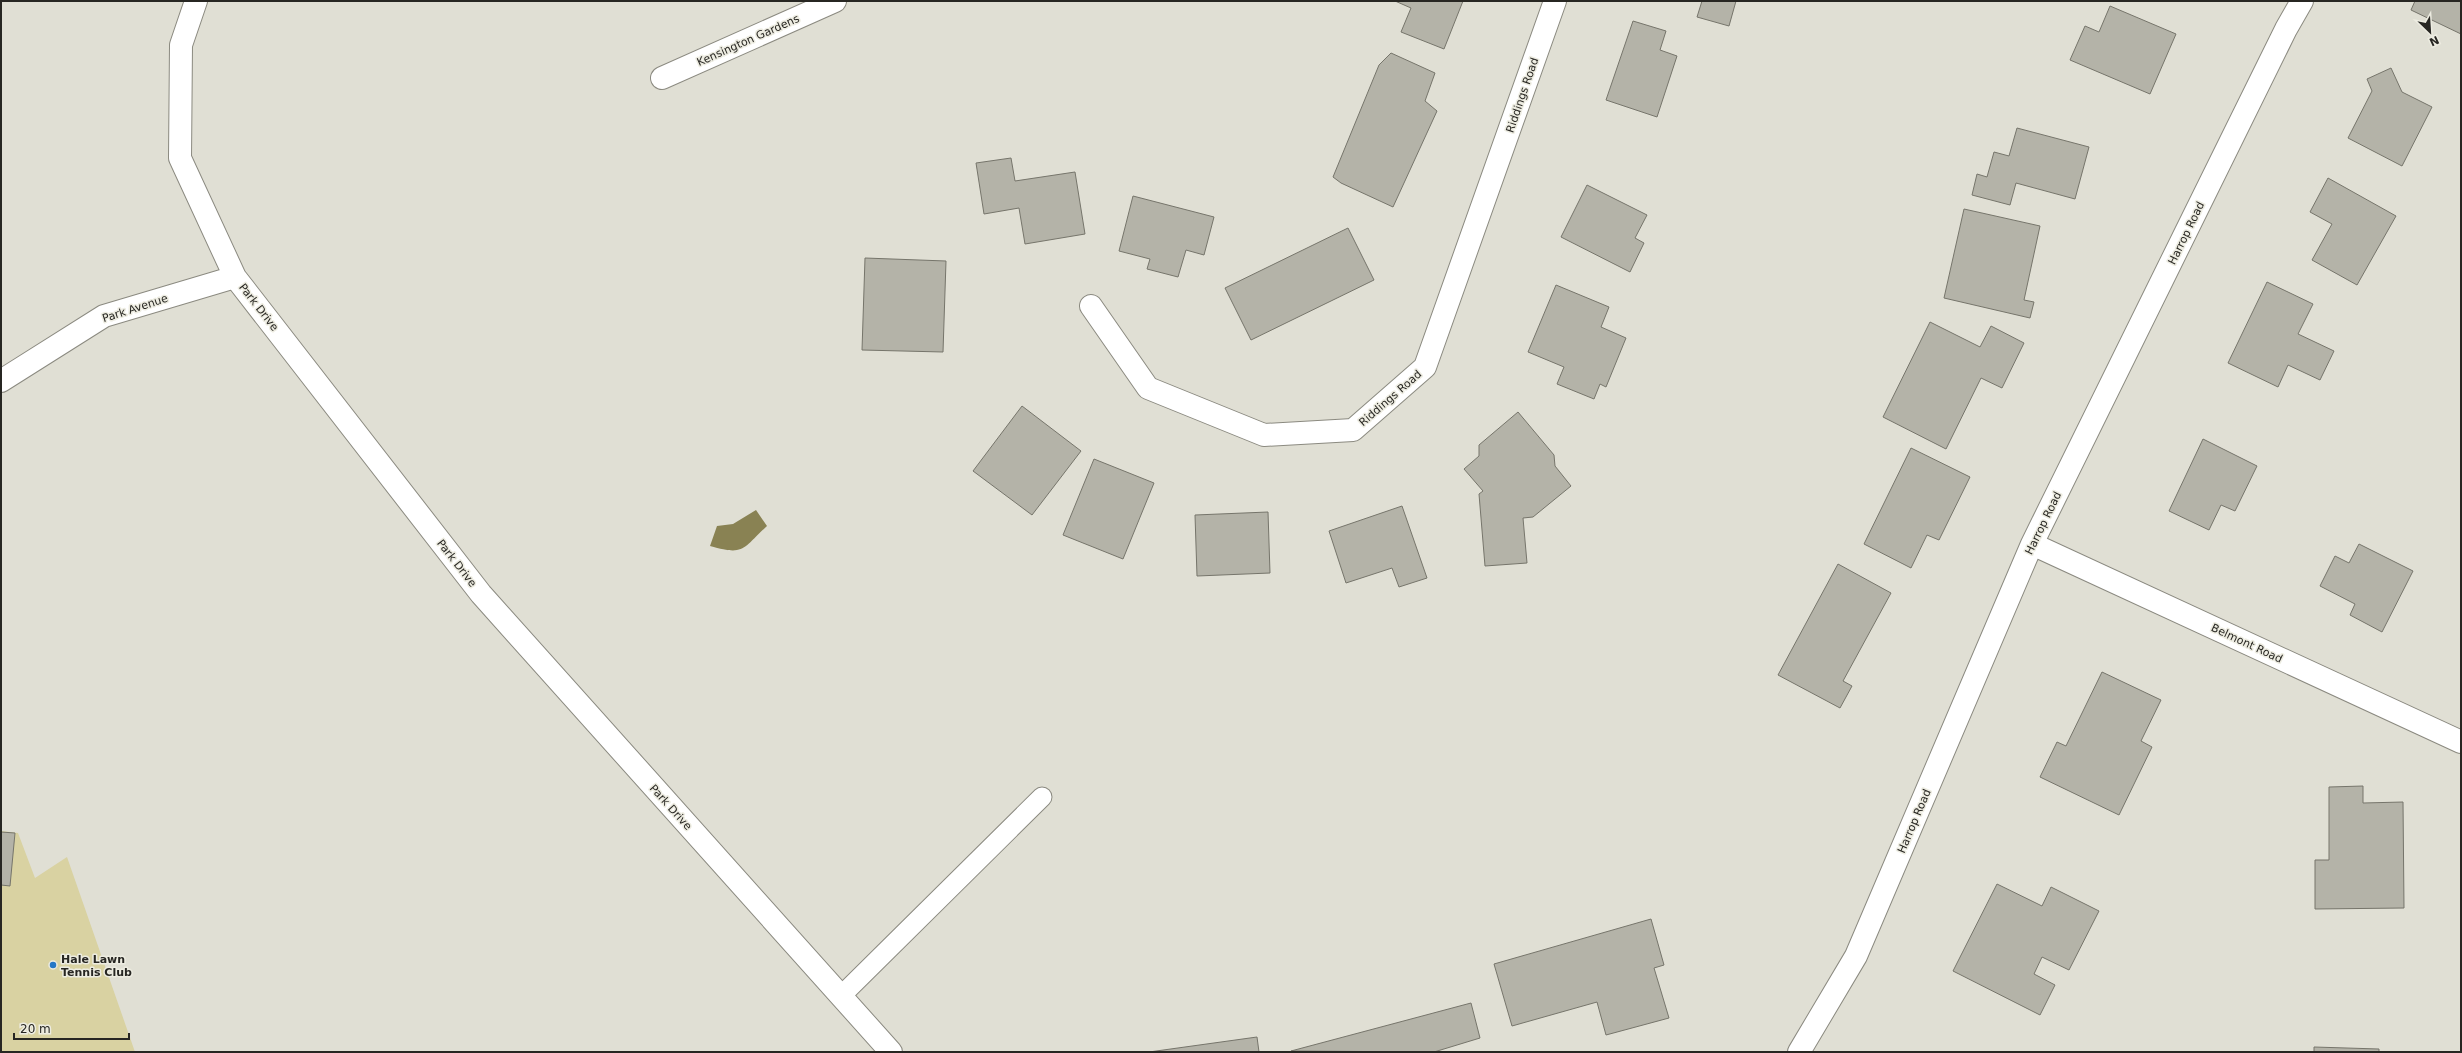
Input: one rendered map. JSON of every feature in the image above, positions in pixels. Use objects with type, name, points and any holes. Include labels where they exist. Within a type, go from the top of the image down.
[{"type":"street","name":"Park Drive","points":[[196,1],[181,45],[180,158],[235,277],[481,594],[891,1052]]},
{"type":"street","name":"Kensington Gardens","points":[[662,78],[834,1]]},
{"type":"street","name":"Riddings Road","points":[[1091,306],[1148,388],[1264,435],[1353,430],[1425,367],[1555,1]]},
{"type":"street","name":"Harrop Road","points":[[1799,1052],[1856,956],[2032,544],[2286,29],[2302,1]]},
{"type":"street","name":"Park Avenue","points":[[1,381],[104,316],[235,277]]},
{"type":"street","name":"Belmont Road","points":[[2032,544],[2461,742]]},
{"type":"lane","points":[[840,996],[1042,797]]},
{"type":"shaded area","points":[[756,510],[767,526],[747,545],[737,550],[721,549],[710,546],[717,526],[733,524]]},
{"type":"shaded area","name":"Hale Lawn Tennis Club","points":[[1,831],[18,833],[35,878],[67,857],[135,1052],[1,1052]]},
{"type":"building","points":[[1395,1],[1463,1],[1444,49],[1401,32],[1411,8]]},
{"type":"building","points":[[1702,1],[1736,1],[1729,26],[1697,17]]},
{"type":"building","points":[[2415,1],[2461,1],[2461,34],[2411,10]]},
{"type":"building","points":[[2110,6],[2176,34],[2150,94],[2070,60],[2085,26],[2099,32]]},
{"type":"building","points":[[1633,21],[1666,31],[1660,50],[1677,56],[1657,117],[1606,100]]},
{"type":"building","points":[[1391,53],[1435,73],[1425,101],[1437,111],[1393,207],[1341,183],[1333,177],[1379,65]]},
{"type":"building","points":[[2391,68],[2402,92],[2432,107],[2402,166],[2348,138],[2372,91],[2367,79]]},
{"type":"building","points":[[2017,128],[2089,147],[2075,199],[2016,183],[2010,205],[1972,195],[1977,174],[1987,177],[1994,152],[2009,156]]},
{"type":"building","points":[[1011,158],[1015,181],[1075,172],[1085,234],[1025,244],[1019,208],[984,214],[976,163]]},
{"type":"building","points":[[2328,178],[2396,216],[2357,285],[2312,260],[2332,224],[2310,212]]},
{"type":"building","points":[[1587,185],[1647,215],[1635,238],[1644,243],[1630,272],[1561,237]]},
{"type":"building","points":[[1133,196],[1214,217],[1204,255],[1186,250],[1178,277],[1147,269],[1150,259],[1119,251]]},
{"type":"building","points":[[1964,209],[2040,226],[2024,300],[2034,302],[2030,318],[1944,298]]},
{"type":"building","points":[[1348,228],[1374,280],[1251,340],[1225,288]]},
{"type":"building","points":[[865,258],[946,261],[943,352],[862,350]]},
{"type":"building","points":[[2267,282],[2313,304],[2298,334],[2334,351],[2320,380],[2288,365],[2278,387],[2228,363]]},
{"type":"building","points":[[1556,285],[1609,307],[1601,327],[1626,338],[1606,387],[1600,384],[1594,399],[1557,384],[1564,367],[1528,352]]},
{"type":"building","points":[[1930,322],[1980,347],[1991,326],[2024,343],[2002,388],[1981,378],[1946,449],[1883,417]]},
{"type":"building","points":[[1022,406],[1081,451],[1032,515],[973,471]]},
{"type":"building","points":[[1518,412],[1554,455],[1555,466],[1571,486],[1533,517],[1523,518],[1527,563],[1485,566],[1479,494],[1483,491],[1464,469],[1479,456],[1479,445]]},
{"type":"building","points":[[2203,439],[2257,466],[2235,511],[2221,505],[2209,530],[2169,511]]},
{"type":"building","points":[[1911,448],[1970,477],[1939,540],[1927,535],[1911,568],[1864,544]]},
{"type":"building","points":[[1094,459],[1154,483],[1123,559],[1063,535]]},
{"type":"building","points":[[1402,506],[1427,578],[1399,587],[1392,568],[1346,583],[1329,531]]},
{"type":"building","points":[[1268,512],[1270,573],[1197,576],[1195,515]]},
{"type":"building","points":[[2359,544],[2413,571],[2382,632],[2350,615],[2355,604],[2320,586],[2335,556],[2349,563]]},
{"type":"building","points":[[1838,564],[1891,593],[1843,681],[1852,686],[1840,708],[1778,675]]},
{"type":"building","points":[[2102,672],[2161,700],[2141,741],[2152,747],[2119,815],[2040,777],[2057,742],[2066,746]]},
{"type":"building","points":[[2363,786],[2363,803],[2403,802],[2404,908],[2315,909],[2315,860],[2329,860],[2329,787]]},
{"type":"building","points":[[1,832],[15,833],[10,886],[1,885]]},
{"type":"building","points":[[1997,884],[2042,906],[2051,887],[2099,911],[2069,970],[2042,957],[2034,974],[2055,985],[2040,1015],[1953,971]]},
{"type":"building","points":[[1651,919],[1664,965],[1654,968],[1669,1018],[1606,1035],[1597,1002],[1512,1026],[1494,964]]},
{"type":"building","points":[[1471,1003],[1480,1038],[1434,1052],[1291,1051]]},
{"type":"building","points":[[1257,1037],[1259,1052],[1149,1052]]},
{"type":"building","points":[[2314,1047],[2379,1049],[2379,1052],[2314,1052]]},
{"type":"place","name":"Hale Lawn Tennis Club","points":[[53,965]]}]
